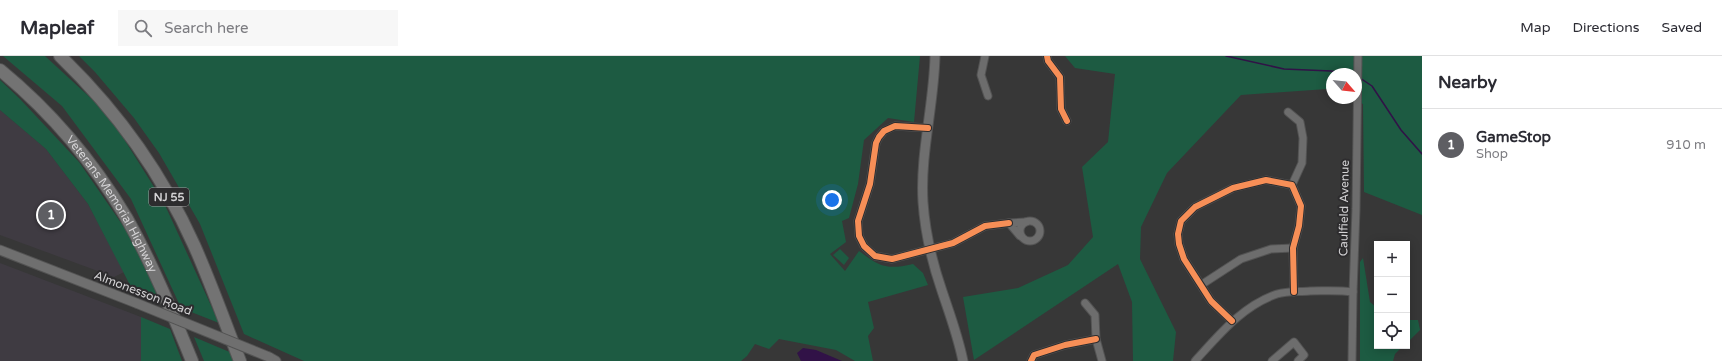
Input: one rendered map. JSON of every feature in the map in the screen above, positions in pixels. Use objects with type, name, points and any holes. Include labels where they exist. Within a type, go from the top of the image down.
[{"type":"highway","name":"NJ 55","points":[[60,56],[115,116],[161,182],[194,245],[240,361]]},
{"type":"highway","name":"Veterans Memorial Highway","points":[[0,70],[25,92],[64,133],[103,181],[126,218],[156,275],[192,361]]},
{"type":"street","points":[[935,56],[923,182],[925,220],[930,250],[942,291],[955,327],[963,361]]},
{"type":"street","points":[[985,56],[980,75],[988,96]]},
{"type":"street","points":[[1047,56],[1048,61],[1060,77],[1061,109],[1067,121]]},
{"type":"street","name":"Caulfield Avenue","points":[[1352,361],[1358,56]]},
{"type":"street","points":[[1288,112],[1300,122],[1303,138],[1302,163],[1292,185],[1301,206],[1299,226],[1292,248],[1294,292]]},
{"type":"street","points":[[928,128],[895,126],[884,131],[879,137],[876,144],[870,184],[859,216],[859,236],[864,246],[870,253],[878,257],[892,259],[953,243],[982,227],[994,224],[1032,221],[1038,225],[1039,235],[1032,242],[1025,241],[1009,223]]},
{"type":"street","points":[[1232,321],[1211,301],[1184,259],[1179,244],[1178,234],[1181,221],[1195,207],[1234,188],[1266,180],[1292,185]]},
{"type":"street","points":[[1020,236],[1021,226],[1026,222]]},
{"type":"street","points":[[1201,285],[1241,260],[1271,249],[1292,248]]},
{"type":"street","name":"Almonesson Road","points":[[0,250],[136,303],[272,359]]},
{"type":"street","points":[[1195,361],[1232,321],[1250,307],[1264,300],[1278,294],[1294,292],[1339,290],[1353,292]]},
{"type":"street","points":[[1085,303],[1095,315],[1096,339],[1102,361]]},
{"type":"street","points":[[1031,361],[1034,355],[1066,344],[1096,339]]},
{"type":"street","points":[[1276,360],[1294,342],[1304,356],[1298,361]]},
{"type":"shaded area","points":[[0,110],[46,149],[88,204],[124,272],[114,277],[0,235]]},
{"type":"shaded area","points":[[0,263],[141,317],[141,361],[0,361]]},
{"type":"shaded area","points":[[803,348],[816,350],[842,361],[801,361],[797,353]]},
{"type":"green space","points":[[3,56],[45,56],[109,115],[164,203],[219,323],[181,308],[131,199],[62,106]]},
{"type":"green space","points":[[79,56],[920,56],[914,122],[888,118],[864,140],[858,184],[849,218],[842,221],[846,242],[830,254],[845,271],[859,251],[878,264],[884,266],[897,267],[913,264],[923,273],[928,285],[868,302],[874,328],[868,336],[873,361],[855,361],[836,350],[779,339],[769,349],[755,344],[747,356],[741,361],[304,361],[244,334],[200,224],[159,153],[134,118],[95,72]]},
{"type":"green space","points":[[1065,56],[1422,56],[1422,215],[1364,192],[1362,68],[1326,68],[1326,89],[1241,95],[1167,173],[1141,227],[1140,259],[1176,332],[1173,361],[1133,361],[1132,302],[1118,264],[974,360],[963,297],[1018,288],[1068,265],[1093,237],[1082,167],[1108,142],[1115,74],[1075,68]]},
{"type":"green space","points":[[0,80],[20,99],[79,162],[126,230],[162,300],[131,287],[88,204],[46,149],[0,110]]},
{"type":"green space","points":[[840,249],[849,258],[844,265],[833,255]]},
{"type":"green space","points":[[1363,258],[1370,302],[1374,305],[1374,349],[1400,349],[1395,354],[1393,361],[1360,361],[1360,262]]},
{"type":"green space","points":[[141,317],[170,329],[182,361],[141,361]]},
{"type":"green space","points":[[1410,320],[1418,320],[1420,330],[1410,340]]},
{"type":"green space","points":[[194,337],[232,353],[235,361],[204,361]]},
{"type":"waterway","points":[[1226,56],[1284,69],[1326,71]]},
{"type":"waterway","points":[[1362,79],[1372,86],[1401,130],[1422,154]]},
{"type":"cycle path","points":[[1047,56],[1048,61],[1060,77],[1061,109],[1067,121]]},
{"type":"cycle path","points":[[928,128],[895,126],[884,131],[879,137],[876,143],[870,184],[858,221],[859,236],[864,246],[875,256],[892,259],[953,243],[985,226],[1009,223]]},
{"type":"cycle path","points":[[1232,321],[1211,301],[1184,259],[1179,244],[1178,234],[1181,221],[1195,207],[1233,188],[1266,180],[1292,185],[1301,206],[1299,226],[1293,248],[1294,292]]},
{"type":"cycle path","points":[[1031,361],[1034,355],[1065,345],[1096,339]]},
{"type":"place","name":"GameStop","points":[[51,215]]}]
